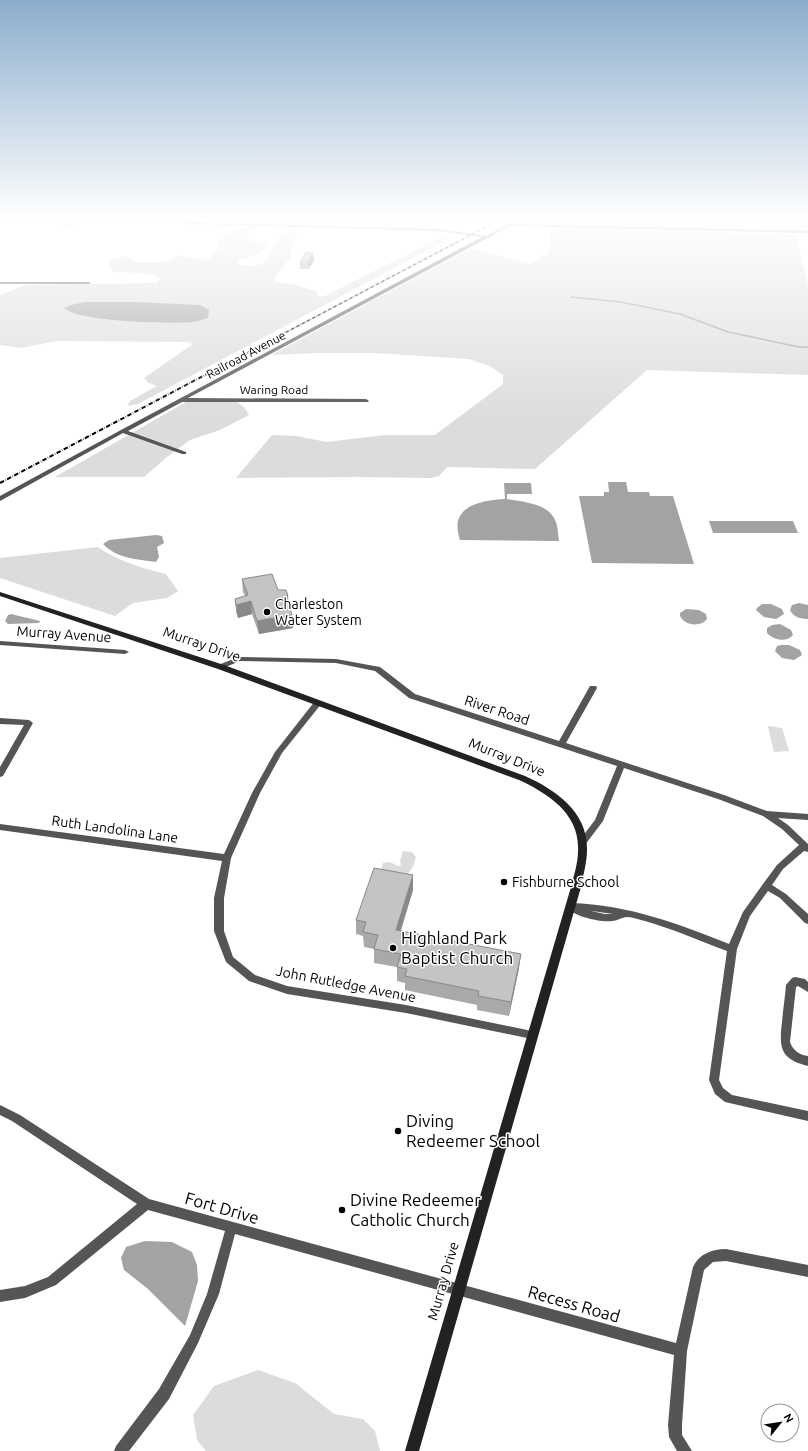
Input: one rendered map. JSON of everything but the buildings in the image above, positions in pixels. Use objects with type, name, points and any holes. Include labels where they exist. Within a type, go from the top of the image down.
[{"type":"street","name":"Railroad Avenue","points":[[0,499],[123,431],[395,286]]},
{"type":"street","name":"Waring Road","points":[[183,400],[366,400]]},
{"type":"street","points":[[123,431],[184,453]]},
{"type":"street","name":"Murray Drive","points":[[0,594],[221,667],[510,773],[541,787],[559,800],[570,812],[580,829],[582,860],[571,906],[532,1035],[412,1451]]},
{"type":"street","name":"Murray Avenue","points":[[0,643],[125,652]]},
{"type":"street","name":"River Road","points":[[221,667],[239,659],[336,661],[377,668],[412,696],[714,795],[766,814]]},
{"type":"street","points":[[561,745],[593,688]]},
{"type":"street","name":"John Rutledge Avenue","points":[[318,702],[279,752],[256,793],[227,858],[219,898],[219,932],[229,959],[252,978],[287,990],[406,1009],[532,1035]]},
{"type":"street","points":[[0,721],[29,723],[0,774]]},
{"type":"street","points":[[582,844],[599,821],[621,765]]},
{"type":"street","points":[[766,814],[808,818]]},
{"type":"street","points":[[766,814],[785,827],[806,848],[780,867],[766,886],[746,915],[732,949],[714,1080],[720,1093],[729,1099],[808,1116]]},
{"type":"street","name":"Ruth Landolina Lane","points":[[0,827],[227,858]]},
{"type":"street","points":[[766,886],[783,896],[808,920]]},
{"type":"street","points":[[571,906],[586,914],[602,918],[616,918],[626,913],[670,926],[732,949]]},
{"type":"street","points":[[808,988],[799,982],[794,981],[791,985],[785,1042],[786,1048],[793,1056],[800,1060],[808,1061]]},
{"type":"street","name":"Fort Drive","points":[[0,1110],[16,1118],[146,1204],[231,1229],[458,1289]]},
{"type":"street","points":[[0,1296],[25,1292],[52,1281],[146,1204]]},
{"type":"street","points":[[121,1451],[164,1394],[194,1339],[213,1294],[231,1229]]},
{"type":"street","points":[[686,1451],[679,1443],[675,1431],[681,1351],[696,1273],[699,1267],[708,1258],[716,1255],[726,1255],[808,1271]]},
{"type":"street","name":"Recess Road","points":[[458,1289],[681,1351]]},
{"type":"shaded area","points":[[23,286],[298,286],[316,291],[319,297],[325,296],[345,286],[361,286],[138,404],[127,406],[130,401],[157,386],[149,383],[144,378],[193,344],[188,342],[57,341],[20,348],[0,345],[0,295]]},
{"type":"shaded area","points":[[401,286],[808,286],[808,375],[647,370],[535,469],[447,467],[439,476],[431,478],[236,478],[272,435],[296,436],[327,442],[385,435],[435,435],[503,384],[503,375],[490,366],[469,359],[374,353],[271,355]]},
{"type":"shaded area","points":[[85,302],[133,302],[200,305],[209,310],[208,318],[192,322],[165,323],[105,319],[73,313],[64,308]]},
{"type":"shaded area","points":[[186,402],[237,402],[244,407],[249,415],[220,430],[190,440],[144,477],[55,477]]},
{"type":"shaded area","points":[[608,482],[626,482],[628,492],[649,492],[650,496],[673,496],[694,564],[592,563],[579,496],[604,496],[604,492],[609,492]]},
{"type":"shaded area","points":[[504,483],[531,483],[532,494],[507,494],[507,499],[535,504],[548,511],[556,522],[559,541],[460,540],[458,523],[462,513],[467,508],[479,503],[505,499]]},
{"type":"shaded area","points":[[709,521],[793,521],[798,533],[713,533]]},
{"type":"shaded area","points":[[156,535],[162,536],[164,543],[157,547],[159,557],[156,562],[128,558],[115,553],[103,544],[109,540]]},
{"type":"shaded area","points":[[98,547],[113,556],[139,567],[166,574],[178,591],[167,598],[133,603],[115,616],[0,578],[0,558]]},
{"type":"shaded area","points":[[799,603],[808,605],[808,619],[798,617],[791,612],[790,610],[792,605]]},
{"type":"shaded area","points":[[762,604],[771,604],[782,609],[784,614],[776,619],[764,617],[756,610]]},
{"type":"shaded area","points":[[686,609],[699,610],[706,614],[707,619],[700,624],[685,622],[680,616],[680,613]]},
{"type":"shaded area","points":[[11,614],[40,621],[39,623],[8,624],[5,621],[8,615]]},
{"type":"shaded area","points":[[780,624],[791,630],[793,635],[787,639],[780,640],[767,633],[767,628],[772,625]]},
{"type":"shaded area","points":[[789,645],[800,650],[802,655],[794,660],[782,658],[775,651],[777,646]]},
{"type":"shaded area","points":[[769,726],[782,728],[789,751],[774,752]]},
{"type":"shaded area","points":[[403,851],[412,852],[416,857],[413,867],[404,879],[380,872],[383,863],[390,862],[398,866],[401,865],[400,861]]},
{"type":"shaded area","points":[[145,1241],[172,1242],[192,1252],[197,1265],[198,1281],[185,1326],[148,1289],[124,1270],[121,1258],[126,1247]]},
{"type":"shaded area","points":[[258,1370],[295,1383],[334,1414],[363,1419],[375,1431],[380,1451],[206,1451],[197,1440],[193,1415],[214,1386]]},
{"type":"waterway","points":[[571,297],[621,302],[680,314],[728,332],[799,347],[808,347]]},
{"type":"railway","points":[[222,366],[374,286]]},
{"type":"railway","points":[[0,483],[224,365]]},
{"type":"place","name":"Charleston Water System","points":[[267,612]]},
{"type":"place","name":"Fishburne School","points":[[504,882]]},
{"type":"place","name":"Highland Park Baptist Church","points":[[393,948]]},
{"type":"place","name":"Diving Redeemer School","points":[[398,1131]]},
{"type":"place","name":"Divine Redeemer Catholic Church","points":[[342,1210]]}]
